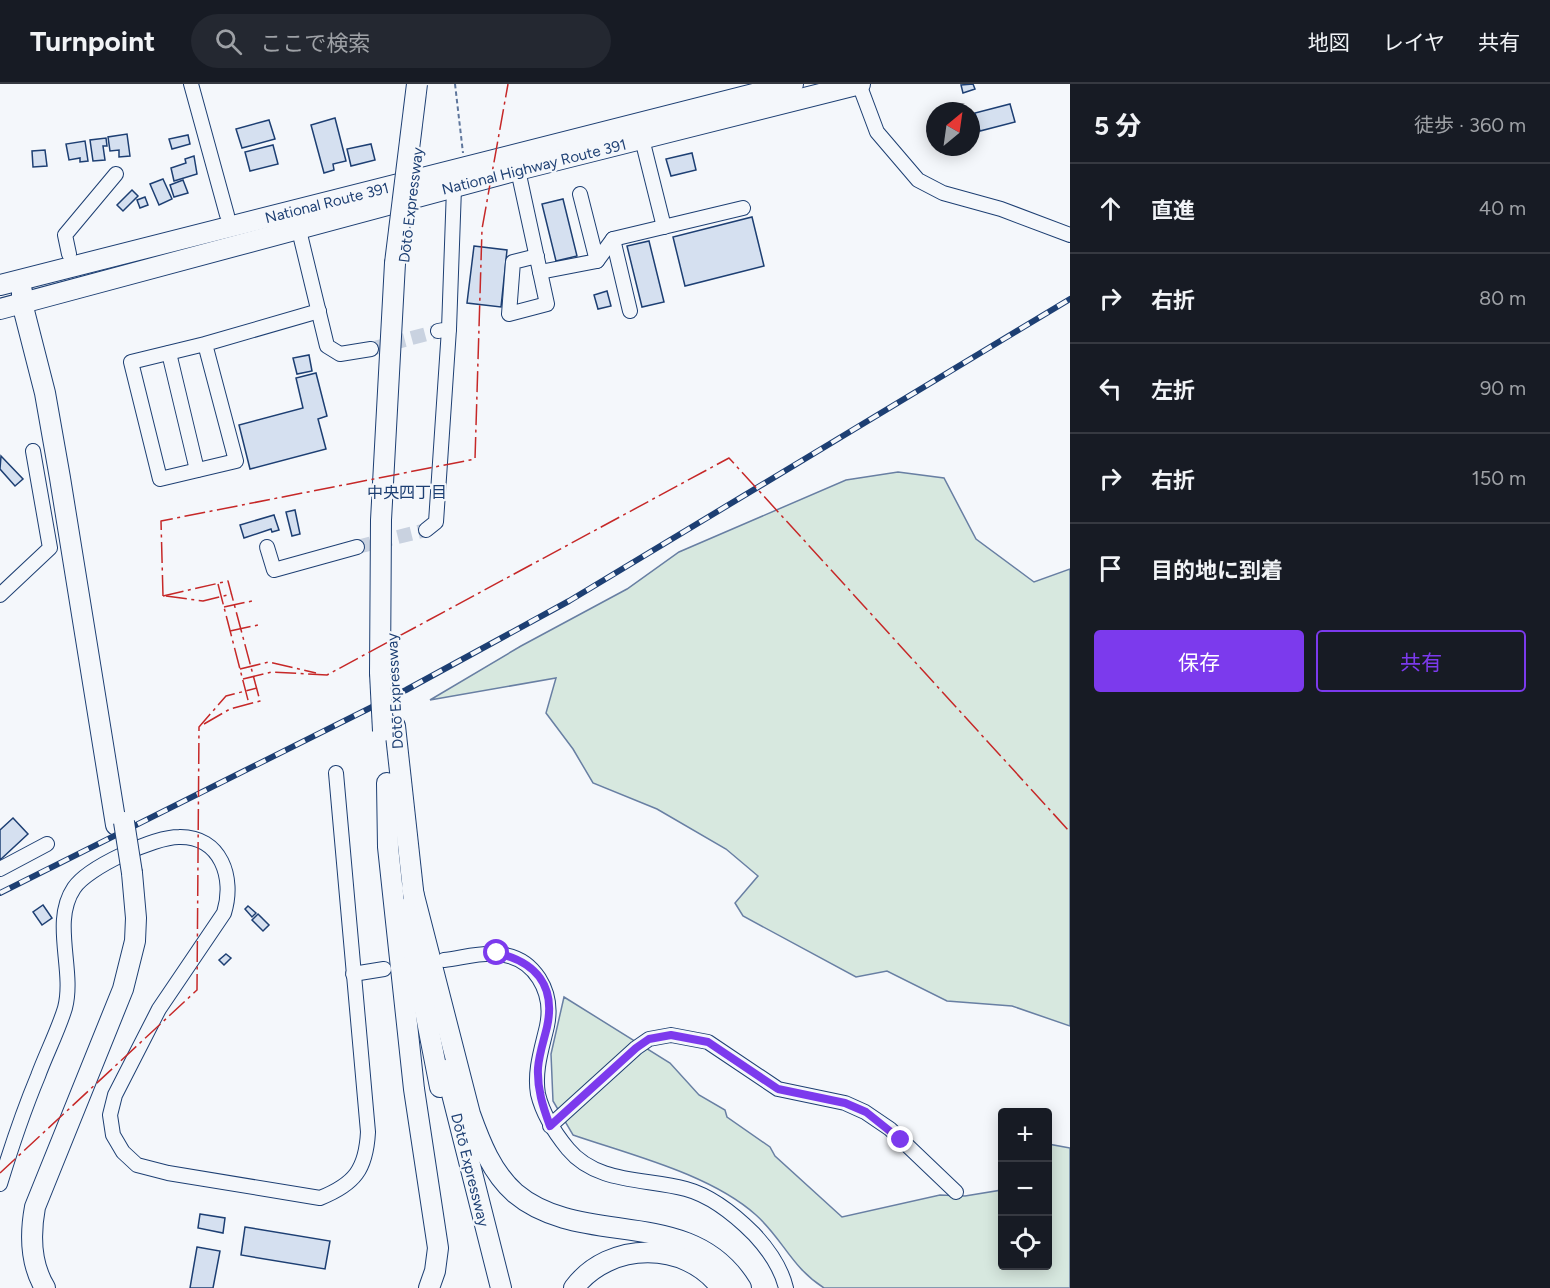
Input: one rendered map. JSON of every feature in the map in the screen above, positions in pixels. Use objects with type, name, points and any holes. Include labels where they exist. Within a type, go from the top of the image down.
[{"type":"highway","name":"Dōtō Expressway","points":[[417,84],[399,263],[381,520],[389,729],[387,783],[402,891],[428,1030],[456,1158],[489,1288]]},
{"type":"highway","name":"Dōtō Expressway","points":[[399,263],[426,84]]},
{"type":"highway","name":"National Route 391","points":[[0,285],[296,219],[516,162],[793,84]]},
{"type":"highway","name":"National Highway Route 391","points":[[0,309],[296,219],[454,188],[516,162],[642,139],[859,84]]},
{"type":"highway","points":[[22,279],[29,301],[136,918],[135,941],[123,989],[43,1182],[32,1221],[33,1257],[45,1288]]},
{"type":"highway","name":"Dōtō Expressway","points":[[389,729],[412,888],[441,1052],[501,1288]]},
{"type":"highway","points":[[387,783],[389,858],[414,1089],[438,1248],[435,1271],[429,1288]]},
{"type":"highway","points":[[36,1288],[25,1258],[25,1219],[36,1178],[116,985],[126,940],[128,873]]},
{"type":"highway","points":[[412,888],[470,1114],[479,1140],[500,1177],[516,1193],[537,1208],[563,1219],[659,1233],[687,1242],[709,1253],[728,1270],[741,1288]]},
{"type":"highway","points":[[574,1288],[597,1267],[615,1259],[635,1252],[656,1252],[679,1256],[698,1265],[720,1288]]},
{"type":"street","points":[[191,84],[226,215]]},
{"type":"street","points":[[859,84],[877,132],[918,180],[943,193],[1000,208],[1070,235]]},
{"type":"street","points":[[642,139],[664,227]]},
{"type":"street","points":[[516,162],[537,256],[547,304],[509,314],[513,262],[537,256]]},
{"type":"street","points":[[69,254],[65,236],[116,174]]},
{"type":"street","points":[[426,530],[436,522],[444,330],[454,188]]},
{"type":"street","points":[[580,194],[597,261]]},
{"type":"street","points":[[540,272],[597,261],[613,239],[743,208]]},
{"type":"street","points":[[296,219],[327,346],[340,354],[371,349]]},
{"type":"street","points":[[613,239],[630,311]]},
{"type":"street","points":[[205,344],[236,461],[160,479],[132,362],[319,312]]},
{"type":"street","points":[[169,353],[197,470]]},
{"type":"street","points":[[0,595],[50,548],[33,451]]},
{"type":"street","points":[[267,547],[274,570],[357,548]]},
{"type":"street","points":[[0,1184],[19,1124],[65,1008],[69,973],[64,914],[68,897],[88,872],[166,838],[181,837],[204,844],[218,856],[227,871],[228,900],[224,913],[159,1009],[115,1095],[110,1115],[112,1135],[123,1152],[138,1165],[168,1173],[320,1198],[337,1191],[352,1180],[365,1160],[368,1132],[336,773]]},
{"type":"street","points":[[0,868],[47,844]]},
{"type":"street","points":[[444,960],[497,953],[518,958],[540,978],[549,998],[547,1025],[538,1066],[538,1093],[550,1126],[570,1152],[591,1167],[611,1177],[688,1190],[720,1205],[769,1249],[786,1288]]},
{"type":"street","points":[[353,974],[384,969]]},
{"type":"street","points":[[550,1126],[636,1048],[649,1039],[671,1035],[708,1042],[778,1089],[845,1103],[866,1112],[890,1129],[956,1192]]},
{"type":"path","points":[[455,84],[463,153]]},
{"type":"shaded area","points":[[898,472],[944,478],[976,539],[1034,582],[1070,569],[1070,1026],[1012,1006],[947,1001],[887,971],[856,977],[743,916],[735,903],[758,876],[726,849],[657,809],[593,783],[573,749],[546,713],[556,678],[430,700],[521,646],[627,589],[679,552],[846,480]]},
{"type":"shaded area","points":[[564,997],[670,1063],[699,1095],[725,1110],[727,1117],[770,1147],[775,1156],[842,1217],[940,1195],[965,1196],[998,1191],[998,1270],[1052,1270],[1052,1145],[1070,1148],[1070,1288],[824,1288],[803,1271],[756,1215],[716,1188],[669,1167],[573,1135],[553,1101],[551,1054]]},
{"type":"building","points":[[973,84],[975,89],[963,93],[961,85]]},
{"type":"building","points":[[1010,104],[1015,122],[980,131],[980,112]]},
{"type":"building","points":[[335,118],[346,161],[333,164],[334,170],[324,173],[311,125]]},
{"type":"building","points":[[269,120],[275,139],[242,148],[236,129]]},
{"type":"building","points":[[127,134],[130,156],[119,157],[119,150],[110,151],[108,137]]},
{"type":"building","points":[[188,135],[190,144],[172,149],[169,139]]},
{"type":"building","points":[[106,138],[107,146],[103,146],[105,160],[93,161],[90,140]]},
{"type":"building","points":[[85,141],[88,161],[80,162],[80,158],[69,160],[66,144]]},
{"type":"building","points":[[371,144],[375,160],[351,166],[347,149]]},
{"type":"building","points":[[273,145],[278,164],[250,171],[245,152]]},
{"type":"building","points":[[45,150],[47,166],[33,167],[32,151]]},
{"type":"building","points":[[692,153],[696,170],[671,176],[666,159]]},
{"type":"building","points":[[194,156],[197,174],[174,181],[171,168],[186,163],[185,159]]},
{"type":"building","points":[[163,179],[172,199],[159,205],[150,184]]},
{"type":"building","points":[[183,180],[188,193],[174,197],[170,185]]},
{"type":"building","points":[[132,190],[138,196],[123,211],[117,205]]},
{"type":"building","points":[[145,197],[148,205],[140,208],[137,200]]},
{"type":"building","points":[[563,199],[577,256],[556,261],[542,204]]},
{"type":"building","points":[[752,217],[764,266],[685,286],[673,237]]},
{"type":"building","points":[[649,241],[664,302],[642,307],[627,246]]},
{"type":"building","points":[[474,246],[507,250],[501,307],[467,303]]},
{"type":"building","points":[[607,291],[611,306],[598,309],[594,295]]},
{"type":"building","points":[[309,355],[312,371],[297,374],[293,358]]},
{"type":"building","points":[[316,373],[327,416],[318,419],[326,449],[250,469],[239,425],[303,408],[296,378]]},
{"type":"building","points":[[1,456],[23,479],[15,486],[0,469]]},
{"type":"building","points":[[295,510],[300,534],[292,536],[286,512]]},
{"type":"building","points":[[274,515],[279,530],[272,532],[271,529],[244,538],[240,525]]},
{"type":"building","points":[[13,818],[28,834],[0,860],[0,830]]},
{"type":"building","points":[[43,905],[52,918],[42,925],[33,912]]},
{"type":"building","points":[[248,906],[256,913],[252,917],[245,909]]},
{"type":"building","points":[[258,914],[269,925],[263,931],[252,920]]},
{"type":"building","points":[[226,954],[231,958],[224,965],[219,960]]},
{"type":"building","points":[[200,1214],[225,1218],[223,1233],[198,1228]]},
{"type":"building","points":[[245,1227],[330,1241],[325,1269],[241,1255]]},
{"type":"building","points":[[197,1247],[220,1251],[213,1288],[190,1288]]},
{"type":"tunnel","points":[[371,349],[438,331]]},
{"type":"tunnel","points":[[357,547],[426,530]]},
{"type":"railway","points":[[0,893],[406,690],[569,601],[1070,299]]},
{"type":"power","points":[[163,596],[161,521],[475,459],[482,229],[508,84]]},
{"type":"power","points":[[243,679],[272,672],[327,675],[729,458],[1070,832]]},
{"type":"power","points":[[163,596],[228,581],[260,701],[230,709],[204,724]]},
{"type":"power","points":[[218,584],[249,704]]},
{"type":"power","points":[[166,596],[203,601],[232,594]]},
{"type":"power","points":[[224,607],[252,601]]},
{"type":"power","points":[[230,631],[258,625]]},
{"type":"power","points":[[240,669],[269,662],[316,673]]},
{"type":"power","points":[[0,1173],[197,990],[199,727],[226,696],[257,688]]},
{"type":"district","name":"中央四丁目","points":[[407,492]]},
{"type":"route","points":[[497,953],[518,958],[530,966],[540,978],[549,998],[547,1025],[538,1066],[538,1093],[550,1126],[636,1048],[649,1039],[671,1035],[708,1042],[778,1089],[797,1095],[845,1103],[866,1112],[901,1140]]}]
